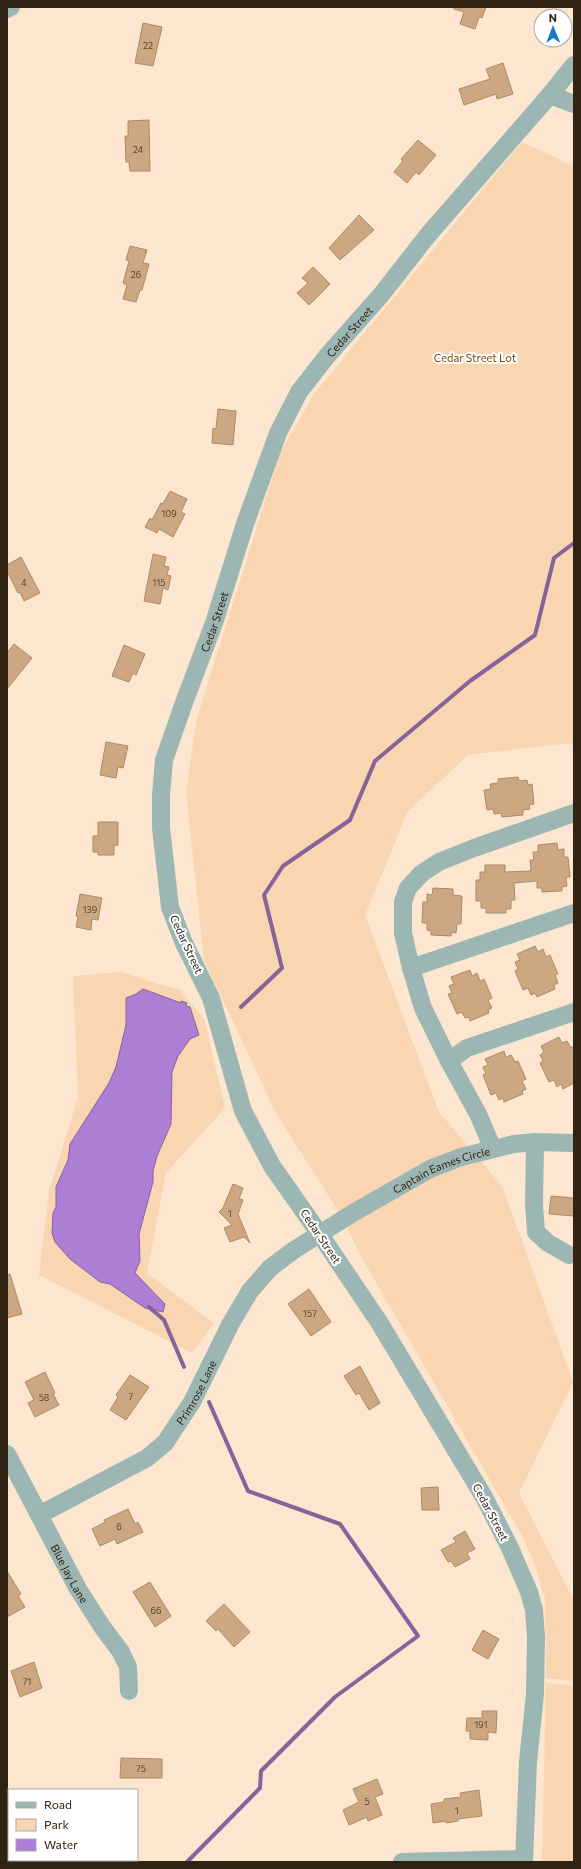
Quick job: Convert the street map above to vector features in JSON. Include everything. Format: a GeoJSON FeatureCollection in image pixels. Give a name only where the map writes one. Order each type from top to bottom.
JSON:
{"type":"FeatureCollection","features":[{"type":"Feature","properties":{"kind":"street"},"geometry":{"type":"LineString","coordinates":[[7,9],[11,7]]}},
{"type":"Feature","properties":{"kind":"street","name":"Cedar Street"},"geometry":{"type":"LineString","coordinates":[[524,1860],[528,1762],[535,1694],[536,1637],[534,1610],[529,1592],[510,1548],[484,1497],[379,1322],[320,1233],[272,1166],[243,1111],[211,998],[183,941],[170,907],[161,828],[161,796],[164,760],[214,623],[246,524],[278,433],[299,392],[327,356],[381,295],[433,230],[550,95],[574,65]]}},
{"type":"Feature","properties":{"kind":"street"},"geometry":{"type":"LineString","coordinates":[[550,95],[574,104]]}},
{"type":"Feature","properties":{"kind":"street"},"geometry":{"type":"LineString","coordinates":[[493,1149],[478,1114],[449,1061],[423,1008],[411,968],[403,933],[403,902],[408,888],[422,872],[440,862],[474,848],[574,813]]}},
{"type":"Feature","properties":{"kind":"street"},"geometry":{"type":"LineString","coordinates":[[411,968],[574,913]]}},
{"type":"Feature","properties":{"kind":"street"},"geometry":{"type":"LineString","coordinates":[[449,1061],[467,1048],[574,1012]]}},
{"type":"Feature","properties":{"kind":"street"},"geometry":{"type":"LineString","coordinates":[[535,1142],[534,1204],[536,1232],[548,1243],[569,1255]]}},
{"type":"Feature","properties":{"kind":"street","name":"Captain Eames Circle"},"geometry":{"type":"LineString","coordinates":[[320,1233],[400,1185],[430,1169],[461,1157],[514,1144],[535,1142],[574,1144]]}},
{"type":"Feature","properties":{"kind":"street","name":"Primrose Lane"},"geometry":{"type":"LineString","coordinates":[[39,1515],[147,1458],[165,1443],[192,1402],[231,1323],[250,1291],[270,1268],[320,1233]]}},
{"type":"Feature","properties":{"kind":"street","name":"Blue Jay Lane"},"geometry":{"type":"LineString","coordinates":[[7,1454],[78,1589],[103,1628],[121,1652],[128,1667],[129,1691]]}},
{"type":"Feature","properties":{"kind":"street"},"geometry":{"type":"LineString","coordinates":[[402,1862],[524,1860]]}},
{"type":"Feature","properties":{"kind":"green space","name":"Cedar Street Lot"},"geometry":{"type":"Polygon","coordinates":[[[522,142],[574,166],[574,746],[570,743],[468,755],[408,811],[365,915],[439,1112],[502,1186],[573,1382],[519,1493],[574,1601],[574,1681],[546,1678],[545,1599],[536,1568],[524,1539],[359,1253],[344,1220],[277,1115],[204,960],[186,792],[197,718],[280,453],[314,394],[522,142]]]}},
{"type":"Feature","properties":{"kind":"green space"},"geometry":{"type":"Polygon","coordinates":[[[121,972],[161,985],[179,989],[204,1019],[225,1108],[166,1173],[147,1273],[214,1323],[192,1353],[39,1275],[49,1191],[78,1097],[73,976],[121,972]],[[143,989],[126,998],[126,1025],[116,1067],[109,1083],[70,1144],[68,1160],[56,1187],[56,1208],[53,1213],[100,1282],[110,1284],[145,1308],[165,1304],[135,1273],[140,1261],[139,1234],[153,1182],[153,1171],[157,1156],[171,1124],[172,1072],[178,1056],[190,1039],[181,1003],[143,989]]]}},
{"type":"Feature","properties":{"kind":"green space"},"geometry":{"type":"Polygon","coordinates":[[[546,1683],[574,1686],[574,1862],[542,1862],[546,1683]]]}},
{"type":"Feature","properties":{"kind":"water"},"geometry":{"type":"Polygon","coordinates":[[[143,989],[181,1003],[181,1001],[187,1003],[186,1006],[190,1007],[199,1035],[190,1039],[178,1056],[172,1072],[171,1124],[157,1156],[153,1171],[153,1182],[139,1234],[140,1261],[135,1273],[165,1304],[163,1312],[145,1308],[110,1284],[100,1282],[70,1259],[55,1242],[52,1233],[53,1213],[56,1207],[56,1187],[68,1160],[70,1144],[109,1083],[116,1067],[126,1025],[126,998],[143,989]]]}},
{"type":"Feature","properties":{"kind":"building"},"geometry":{"type":"Polygon","coordinates":[[[454,7],[486,7],[482,18],[479,17],[475,29],[460,24],[464,12],[454,9],[454,7]]]}},
{"type":"Feature","properties":{"kind":"building"},"geometry":{"type":"Polygon","coordinates":[[[143,23],[162,27],[153,66],[135,63],[143,23]]]}},
{"type":"Feature","properties":{"kind":"building"},"geometry":{"type":"Polygon","coordinates":[[[503,63],[513,94],[497,99],[496,94],[464,105],[459,89],[490,79],[486,69],[503,63]]]}},
{"type":"Feature","properties":{"kind":"building"},"geometry":{"type":"Polygon","coordinates":[[[149,120],[150,171],[130,171],[129,162],[126,162],[125,136],[128,136],[128,121],[149,120]]]}},
{"type":"Feature","properties":{"kind":"building"},"geometry":{"type":"Polygon","coordinates":[[[418,140],[436,155],[419,175],[416,172],[407,183],[394,172],[403,161],[401,159],[418,140]]]}},
{"type":"Feature","properties":{"kind":"building"},"geometry":{"type":"Polygon","coordinates":[[[359,215],[374,230],[340,260],[329,248],[359,215]]]}},
{"type":"Feature","properties":{"kind":"building"},"geometry":{"type":"Polygon","coordinates":[[[130,246],[147,250],[143,263],[149,264],[142,290],[140,290],[136,302],[123,299],[127,285],[123,283],[129,261],[126,260],[130,246]]]}},
{"type":"Feature","properties":{"kind":"building"},"geometry":{"type":"Polygon","coordinates":[[[313,267],[330,284],[309,305],[297,293],[308,283],[302,278],[313,267]]]}},
{"type":"Feature","properties":{"kind":"building"},"geometry":{"type":"Polygon","coordinates":[[[218,409],[236,411],[233,445],[212,443],[213,428],[216,429],[218,409]]]}},
{"type":"Feature","properties":{"kind":"building"},"geometry":{"type":"Polygon","coordinates":[[[170,491],[187,499],[181,512],[185,514],[173,537],[159,529],[157,533],[145,527],[150,518],[152,520],[161,503],[163,504],[170,491]]]}},
{"type":"Feature","properties":{"kind":"building"},"geometry":{"type":"Polygon","coordinates":[[[153,554],[166,557],[164,566],[169,567],[167,575],[171,576],[168,590],[163,588],[160,604],[144,601],[153,554]]]}},
{"type":"Feature","properties":{"kind":"building"},"geometry":{"type":"Polygon","coordinates":[[[21,557],[40,593],[24,601],[20,592],[18,593],[7,571],[7,565],[21,557]]]}},
{"type":"Feature","properties":{"kind":"building"},"geometry":{"type":"Polygon","coordinates":[[[14,644],[32,658],[7,689],[7,653],[14,644]]]}},
{"type":"Feature","properties":{"kind":"building"},"geometry":{"type":"Polygon","coordinates":[[[124,645],[145,654],[136,675],[133,673],[129,682],[112,676],[124,645]]]}},
{"type":"Feature","properties":{"kind":"building"},"geometry":{"type":"Polygon","coordinates":[[[106,742],[128,746],[123,768],[118,767],[116,778],[100,775],[106,742]]]}},
{"type":"Feature","properties":{"kind":"building"},"geometry":{"type":"Polygon","coordinates":[[[518,777],[519,781],[527,780],[528,785],[532,784],[534,804],[529,805],[530,809],[523,810],[523,815],[502,817],[501,813],[494,814],[493,809],[487,810],[484,790],[491,789],[490,784],[498,783],[498,779],[518,777]]]}},
{"type":"Feature","properties":{"kind":"building"},"geometry":{"type":"Polygon","coordinates":[[[98,822],[118,822],[118,845],[114,846],[114,855],[98,855],[98,852],[93,852],[93,836],[98,836],[98,822]]]}},
{"type":"Feature","properties":{"kind":"building"},"geometry":{"type":"Polygon","coordinates":[[[557,843],[558,850],[564,849],[564,857],[568,857],[570,877],[566,877],[567,886],[562,887],[562,891],[542,892],[542,888],[537,888],[537,881],[514,883],[515,900],[511,900],[511,909],[506,909],[506,913],[486,913],[486,908],[481,908],[481,901],[476,901],[476,880],[480,880],[480,872],[485,872],[485,865],[505,865],[505,872],[531,871],[530,860],[534,860],[533,852],[538,852],[538,845],[557,843]]]}},
{"type":"Feature","properties":{"kind":"building"},"geometry":{"type":"Polygon","coordinates":[[[433,888],[453,889],[453,895],[462,896],[461,924],[457,924],[456,933],[452,932],[451,936],[431,935],[431,931],[427,930],[427,923],[422,923],[423,902],[427,902],[427,894],[432,895],[433,888]]]}},
{"type":"Feature","properties":{"kind":"building"},"geometry":{"type":"Polygon","coordinates":[[[80,894],[102,898],[98,920],[92,919],[91,930],[76,927],[78,917],[76,916],[80,894]]]}},
{"type":"Feature","properties":{"kind":"building"},"geometry":{"type":"Polygon","coordinates":[[[535,946],[538,952],[543,949],[546,957],[550,955],[558,974],[555,975],[558,983],[554,985],[555,989],[537,997],[535,993],[531,995],[528,988],[523,990],[515,971],[518,969],[515,962],[520,960],[517,954],[535,946]]]}},
{"type":"Feature","properties":{"kind":"building"},"geometry":{"type":"Polygon","coordinates":[[[470,970],[472,976],[477,973],[480,981],[484,979],[492,998],[488,1000],[492,1008],[488,1010],[489,1013],[470,1021],[469,1017],[465,1018],[462,1012],[457,1014],[448,994],[452,993],[449,986],[454,984],[451,977],[470,970]]]}},
{"type":"Feature","properties":{"kind":"building"},"geometry":{"type":"Polygon","coordinates":[[[559,1037],[562,1043],[567,1041],[571,1048],[574,1046],[574,1083],[563,1089],[561,1084],[557,1087],[554,1080],[549,1082],[540,1063],[543,1061],[540,1055],[544,1052],[541,1046],[559,1037]]]}},
{"type":"Feature","properties":{"kind":"building"},"geometry":{"type":"Polygon","coordinates":[[[504,1051],[506,1057],[511,1055],[515,1062],[518,1061],[526,1079],[522,1081],[526,1089],[522,1091],[523,1094],[504,1102],[503,1098],[499,1100],[496,1093],[491,1095],[483,1075],[486,1074],[483,1067],[488,1065],[485,1059],[504,1051]]]}},
{"type":"Feature","properties":{"kind":"building"},"geometry":{"type":"Polygon","coordinates":[[[233,1184],[243,1188],[239,1199],[243,1200],[238,1214],[250,1243],[244,1237],[230,1242],[224,1228],[232,1225],[219,1212],[223,1208],[233,1184]]]}},
{"type":"Feature","properties":{"kind":"building"},"geometry":{"type":"Polygon","coordinates":[[[551,1196],[574,1198],[574,1216],[549,1214],[551,1196]]]}},
{"type":"Feature","properties":{"kind":"building"},"geometry":{"type":"Polygon","coordinates":[[[10,1274],[22,1314],[7,1318],[7,1275],[10,1274]]]}},
{"type":"Feature","properties":{"kind":"building"},"geometry":{"type":"Polygon","coordinates":[[[309,1289],[331,1322],[311,1336],[288,1304],[309,1289]]]}},
{"type":"Feature","properties":{"kind":"building"},"geometry":{"type":"Polygon","coordinates":[[[360,1366],[380,1403],[369,1410],[359,1393],[356,1395],[344,1376],[360,1366]]]}},
{"type":"Feature","properties":{"kind":"building"},"geometry":{"type":"Polygon","coordinates":[[[45,1372],[55,1393],[53,1394],[59,1405],[35,1417],[28,1403],[34,1400],[25,1382],[45,1372]]]}},
{"type":"Feature","properties":{"kind":"building"},"geometry":{"type":"Polygon","coordinates":[[[130,1375],[149,1387],[126,1420],[110,1410],[118,1397],[116,1395],[130,1375]]]}},
{"type":"Feature","properties":{"kind":"building"},"geometry":{"type":"Polygon","coordinates":[[[438,1487],[439,1510],[422,1510],[421,1488],[438,1487]]]}},
{"type":"Feature","properties":{"kind":"building"},"geometry":{"type":"Polygon","coordinates":[[[128,1509],[135,1524],[138,1522],[143,1532],[117,1544],[115,1539],[100,1546],[92,1529],[105,1522],[104,1520],[128,1509]]]}},
{"type":"Feature","properties":{"kind":"building"},"geometry":{"type":"Polygon","coordinates":[[[465,1531],[475,1549],[467,1553],[470,1559],[455,1567],[451,1561],[448,1562],[441,1550],[456,1542],[453,1538],[465,1531]]]}},
{"type":"Feature","properties":{"kind":"building"},"geometry":{"type":"Polygon","coordinates":[[[7,1571],[21,1594],[18,1596],[25,1607],[7,1617],[7,1571]]]}},
{"type":"Feature","properties":{"kind":"building"},"geometry":{"type":"Polygon","coordinates":[[[150,1582],[171,1616],[155,1627],[133,1592],[150,1582]]]}},
{"type":"Feature","properties":{"kind":"building"},"geometry":{"type":"Polygon","coordinates":[[[224,1604],[250,1632],[234,1647],[218,1629],[216,1631],[206,1621],[224,1604]]]}},
{"type":"Feature","properties":{"kind":"building"},"geometry":{"type":"Polygon","coordinates":[[[483,1630],[499,1639],[488,1659],[472,1650],[483,1630]]]}},
{"type":"Feature","properties":{"kind":"building"},"geometry":{"type":"Polygon","coordinates":[[[34,1662],[42,1688],[20,1697],[11,1671],[34,1662]]]}},
{"type":"Feature","properties":{"kind":"building"},"geometry":{"type":"Polygon","coordinates":[[[482,1711],[497,1711],[496,1733],[488,1732],[488,1740],[470,1739],[470,1731],[466,1731],[467,1718],[482,1718],[482,1711]]]}},
{"type":"Feature","properties":{"kind":"building"},"geometry":{"type":"Polygon","coordinates":[[[121,1758],[162,1759],[162,1778],[120,1778],[121,1758]]]}},
{"type":"Feature","properties":{"kind":"building"},"geometry":{"type":"Polygon","coordinates":[[[377,1779],[383,1794],[375,1797],[382,1815],[368,1821],[367,1817],[349,1825],[343,1810],[359,1802],[353,1789],[377,1779]]]}},
{"type":"Feature","properties":{"kind":"building"},"geometry":{"type":"Polygon","coordinates":[[[479,1790],[482,1816],[458,1819],[458,1821],[446,1823],[446,1821],[433,1823],[431,1804],[444,1802],[444,1799],[461,1797],[460,1793],[479,1790]]]}},
{"type":"Feature","properties":{"kind":"waterway"},"geometry":{"type":"LineString","coordinates":[[241,1007],[282,968],[264,895],[283,866],[350,820],[375,761],[470,681],[535,635],[554,558],[574,543]]}},
{"type":"Feature","properties":{"kind":"waterway"},"geometry":{"type":"LineString","coordinates":[[149,1307],[164,1320],[184,1367]]}},
{"type":"Feature","properties":{"kind":"waterway"},"geometry":{"type":"LineString","coordinates":[[187,1862],[260,1788],[261,1771],[335,1697],[418,1636],[340,1524],[248,1491],[209,1402]]}}]}
